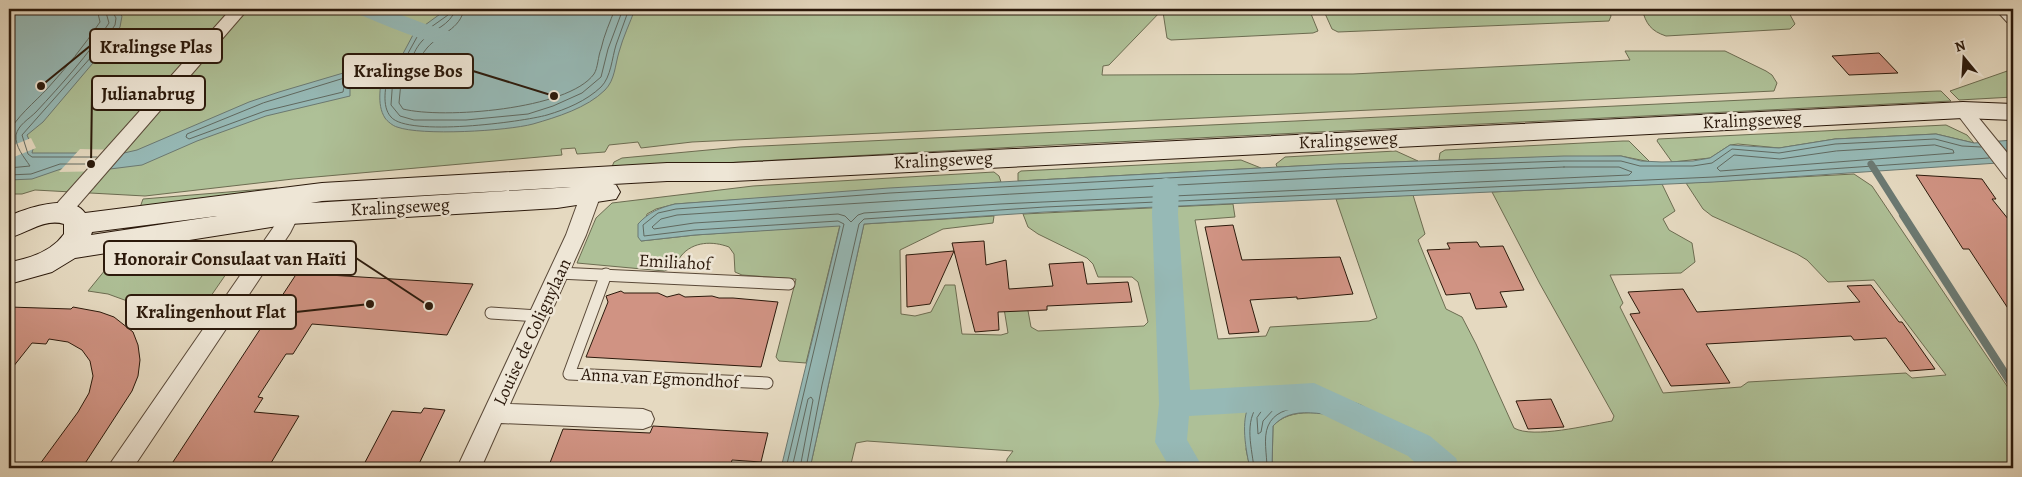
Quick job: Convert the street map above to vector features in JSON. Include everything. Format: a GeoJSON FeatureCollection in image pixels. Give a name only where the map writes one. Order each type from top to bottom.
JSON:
{"type":"FeatureCollection","features":[{"type":"Feature","properties":{"kind":"main road","name":"Kralingseweg"},"geometry":{"type":"LineString","coordinates":[[1963,110],[2013,102]]}},
{"type":"Feature","properties":{"kind":"main road","name":"Kralingseweg"},"geometry":{"type":"LineString","coordinates":[[11,226],[38,215],[103,222],[294,204],[593,185],[658,186],[733,172],[1963,110],[2013,112]]}},
{"type":"Feature","properties":{"kind":"main road","name":"Kralingseweg"},"geometry":{"type":"LineString","coordinates":[[67,249],[294,204]]}},
{"type":"Feature","properties":{"kind":"main road"},"geometry":{"type":"LineString","coordinates":[[11,274],[43,265],[67,249],[79,232],[69,218]]}},
{"type":"Feature","properties":{"kind":"street"},"geometry":{"type":"LineString","coordinates":[[69,218],[81,187],[240,9]]}},
{"type":"Feature","properties":{"kind":"street"},"geometry":{"type":"LineString","coordinates":[[2003,9],[2013,18]]}},
{"type":"Feature","properties":{"kind":"street"},"geometry":{"type":"LineString","coordinates":[[1963,110],[2010,168]]}},
{"type":"Feature","properties":{"kind":"street","name":"Louise de Colignylaan"},"geometry":{"type":"LineString","coordinates":[[469,468],[576,235],[593,185]]}},
{"type":"Feature","properties":{"kind":"street"},"geometry":{"type":"LineString","coordinates":[[120,468],[283,228],[294,204]]}},
{"type":"Feature","properties":{"kind":"street"},"geometry":{"type":"LineString","coordinates":[[494,412],[643,419]]}},
{"type":"Feature","properties":{"kind":"lane","name":"Emiliahof"},"geometry":{"type":"LineString","coordinates":[[558,273],[789,284]]}},
{"type":"Feature","properties":{"kind":"lane","name":"Anna van Egmondhof"},"geometry":{"type":"LineString","coordinates":[[606,274],[569,374],[767,383]]}},
{"type":"Feature","properties":{"kind":"lane"},"geometry":{"type":"LineString","coordinates":[[491,313],[538,316]]}},
{"type":"Feature","properties":{"kind":"green space"},"geometry":{"type":"Polygon","coordinates":[[[9,9],[1163,9],[1109,65],[1103,66],[1102,75],[1353,74],[1630,60],[1625,51],[1725,51],[1766,71],[1772,75],[1777,83],[1774,91],[692,142],[641,148],[638,142],[609,145],[605,152],[577,154],[575,148],[561,149],[562,155],[293,179],[145,196],[35,190],[22,194],[9,194],[9,9]]]}},
{"type":"Feature","properties":{"kind":"green space"},"geometry":{"type":"Polygon","coordinates":[[[1204,9],[1309,9],[1318,31],[1313,33],[1171,40],[1167,38],[1163,12],[1204,9]]]}},
{"type":"Feature","properties":{"kind":"green space"},"geometry":{"type":"Polygon","coordinates":[[[1323,9],[1609,9],[1611,16],[1609,21],[1338,32],[1332,29],[1323,9]]]}},
{"type":"Feature","properties":{"kind":"green space"},"geometry":{"type":"Polygon","coordinates":[[[1642,9],[1787,9],[1795,24],[1790,29],[1666,36],[1656,32],[1650,26],[1645,19],[1642,9]]]}},
{"type":"Feature","properties":{"kind":"green space"},"geometry":{"type":"Polygon","coordinates":[[[2013,69],[2013,97],[1959,100],[1950,91],[2013,69]]]}},
{"type":"Feature","properties":{"kind":"green space"},"geometry":{"type":"Polygon","coordinates":[[[1941,91],[1951,101],[1054,145],[611,169],[614,162],[622,158],[740,147],[1941,91]]]}},
{"type":"Feature","properties":{"kind":"green space"},"geometry":{"type":"Polygon","coordinates":[[[1946,125],[1967,135],[1974,143],[1936,134],[1835,139],[1779,148],[1738,144],[1730,145],[1710,158],[1672,162],[1657,141],[1658,139],[1946,125]]]}},
{"type":"Feature","properties":{"kind":"green space"},"geometry":{"type":"Polygon","coordinates":[[[1629,141],[1650,162],[1621,156],[1439,160],[1440,153],[1445,150],[1629,141]]]}},
{"type":"Feature","properties":{"kind":"green space"},"geometry":{"type":"Polygon","coordinates":[[[1396,151],[1418,161],[1277,167],[1276,164],[1285,157],[1396,151]]]}},
{"type":"Feature","properties":{"kind":"green space"},"geometry":{"type":"Polygon","coordinates":[[[1241,160],[1261,168],[1018,181],[1018,173],[1021,171],[1241,160]]]}},
{"type":"Feature","properties":{"kind":"green space"},"geometry":{"type":"Polygon","coordinates":[[[994,172],[999,176],[1001,182],[675,204],[656,209],[647,214],[641,241],[695,235],[840,225],[806,363],[779,361],[776,357],[796,279],[742,275],[735,272],[734,254],[729,247],[710,243],[691,247],[672,267],[664,271],[577,263],[596,218],[612,203],[753,186],[994,172]]]}},
{"type":"Feature","properties":{"kind":"green space"},"geometry":{"type":"Polygon","coordinates":[[[1854,174],[1872,186],[2013,395],[2013,468],[1272,468],[1273,426],[1280,420],[1289,416],[1308,413],[1348,416],[1361,405],[1344,400],[1263,394],[1246,449],[1250,468],[1006,468],[1007,459],[1013,451],[867,441],[856,443],[850,468],[810,468],[864,224],[994,216],[993,223],[943,229],[900,250],[901,314],[915,316],[931,312],[945,285],[955,285],[962,334],[1001,335],[1008,333],[1001,290],[1024,289],[1031,327],[1038,331],[1144,326],[1148,322],[1138,282],[1132,277],[1098,277],[1093,264],[1087,258],[1038,234],[1028,227],[1023,214],[1233,204],[1235,217],[1195,220],[1218,339],[1266,336],[1270,327],[1369,321],[1377,318],[1336,199],[1413,195],[1425,234],[1418,240],[1446,309],[1462,317],[1514,428],[1523,431],[1547,432],[1612,421],[1614,416],[1540,284],[1492,192],[1662,184],[1675,211],[1663,219],[1669,230],[1692,243],[1695,262],[1681,273],[1610,275],[1623,303],[1620,307],[1663,393],[1741,387],[1748,382],[1906,373],[1912,378],[1946,375],[1874,280],[1828,282],[1807,260],[1797,254],[1712,216],[1703,209],[1686,183],[1854,174]]]}},
{"type":"Feature","properties":{"kind":"green space"},"geometry":{"type":"Polygon","coordinates":[[[277,188],[280,190],[138,213],[143,199],[277,188]]]}},
{"type":"Feature","properties":{"kind":"green space"},"geometry":{"type":"Polygon","coordinates":[[[238,245],[244,248],[204,306],[130,302],[108,294],[88,291],[110,264],[238,245]]]}},
{"type":"Feature","properties":{"kind":"water"},"geometry":{"type":"Polygon","coordinates":[[[9,9],[62,9],[77,11],[115,9],[122,16],[120,27],[104,50],[43,122],[27,135],[33,149],[32,153],[124,153],[137,150],[249,102],[350,71],[350,96],[266,116],[197,141],[142,165],[110,169],[61,169],[32,179],[9,180],[9,9]]]}},
{"type":"Feature","properties":{"kind":"water"},"geometry":{"type":"Polygon","coordinates":[[[447,9],[635,9],[621,46],[611,82],[598,96],[581,107],[533,124],[504,129],[444,132],[409,130],[395,126],[385,118],[382,112],[380,94],[383,69],[398,63],[414,33],[447,9]]]}},
{"type":"Feature","properties":{"kind":"water"},"geometry":{"type":"Polygon","coordinates":[[[1936,134],[1974,143],[2013,140],[2013,162],[1714,182],[1045,212],[864,224],[810,468],[781,468],[840,226],[695,235],[641,241],[638,237],[638,224],[646,216],[675,204],[889,188],[1334,164],[1564,156],[1621,156],[1641,161],[1693,161],[1710,158],[1730,145],[1779,148],[1835,139],[1936,134]]]}},
{"type":"Feature","properties":{"kind":"water"},"geometry":{"type":"Polygon","coordinates":[[[1262,394],[1332,398],[1346,400],[1366,408],[1365,414],[1353,416],[1305,413],[1293,414],[1283,418],[1273,426],[1272,468],[1250,468],[1246,445],[1245,418],[1250,404],[1262,394]]]}},
{"type":"Feature","properties":{"kind":"pier"},"geometry":{"type":"Polygon","coordinates":[[[31,138],[36,148],[9,159],[9,147],[31,138]]]}},
{"type":"Feature","properties":{"kind":"pier"},"geometry":{"type":"Polygon","coordinates":[[[80,149],[127,150],[108,171],[59,172],[80,149]]]}},
{"type":"Feature","properties":{"kind":"building"},"geometry":{"type":"Polygon","coordinates":[[[1879,53],[1898,73],[1849,75],[1832,56],[1879,53]]]}},
{"type":"Feature","properties":{"kind":"building"},"geometry":{"type":"Polygon","coordinates":[[[1916,175],[1982,179],[1996,199],[1992,199],[2013,225],[2013,316],[1969,249],[1963,249],[1916,175]]]}},
{"type":"Feature","properties":{"kind":"building"},"geometry":{"type":"Polygon","coordinates":[[[1233,225],[1242,260],[1340,257],[1353,294],[1297,299],[1297,297],[1250,300],[1259,332],[1229,334],[1205,227],[1233,225]]]}},
{"type":"Feature","properties":{"kind":"building"},"geometry":{"type":"Polygon","coordinates":[[[984,241],[986,265],[1006,260],[1009,289],[1053,286],[1049,264],[1083,262],[1087,284],[1128,282],[1132,302],[1047,306],[1047,310],[998,312],[999,330],[975,332],[952,243],[984,241]]]}},
{"type":"Feature","properties":{"kind":"building"},"geometry":{"type":"Polygon","coordinates":[[[1477,242],[1480,247],[1503,246],[1524,290],[1500,292],[1507,307],[1476,309],[1470,293],[1446,295],[1427,250],[1450,249],[1447,243],[1477,242]]]}},
{"type":"Feature","properties":{"kind":"building"},"geometry":{"type":"Polygon","coordinates":[[[954,251],[930,304],[907,307],[906,255],[954,251]]]}},
{"type":"Feature","properties":{"kind":"building"},"geometry":{"type":"Polygon","coordinates":[[[297,273],[473,284],[447,335],[312,324],[293,354],[286,354],[258,397],[263,398],[254,412],[299,416],[268,468],[221,466],[219,468],[169,468],[297,273]]]}},
{"type":"Feature","properties":{"kind":"building"},"geometry":{"type":"Polygon","coordinates":[[[1871,285],[1899,322],[1902,322],[1935,369],[1910,371],[1886,338],[1854,340],[1851,336],[1706,344],[1730,383],[1671,386],[1630,314],[1640,313],[1628,292],[1683,289],[1697,312],[1860,302],[1847,286],[1871,285]]]}},
{"type":"Feature","properties":{"kind":"building"},"geometry":{"type":"Polygon","coordinates":[[[621,291],[624,293],[658,293],[667,297],[679,294],[685,297],[712,296],[778,302],[761,367],[586,357],[608,302],[606,296],[621,291]]]}},
{"type":"Feature","properties":{"kind":"building"},"geometry":{"type":"Polygon","coordinates":[[[9,307],[71,309],[73,307],[100,312],[114,317],[133,332],[138,345],[140,360],[138,376],[132,391],[82,468],[37,468],[78,412],[89,393],[93,376],[90,361],[82,350],[68,342],[49,339],[46,344],[32,343],[9,372],[9,307]]]}},
{"type":"Feature","properties":{"kind":"building"},"geometry":{"type":"Polygon","coordinates":[[[1551,399],[1564,427],[1528,429],[1516,401],[1551,399]]]}},
{"type":"Feature","properties":{"kind":"building"},"geometry":{"type":"Polygon","coordinates":[[[424,408],[445,410],[417,468],[362,468],[392,411],[421,413],[424,408]]]}},
{"type":"Feature","properties":{"kind":"building"},"geometry":{"type":"Polygon","coordinates":[[[653,426],[768,433],[761,462],[732,460],[730,468],[548,468],[563,429],[650,433],[653,426]]]}},
{"type":"Feature","properties":{"kind":"waterway"},"geometry":{"type":"LineString","coordinates":[[366,9],[420,30],[455,40]]}},
{"type":"Feature","properties":{"kind":"waterway"},"geometry":{"type":"LineString","coordinates":[[1871,164],[1904,216]]}},
{"type":"Feature","properties":{"kind":"waterway"},"geometry":{"type":"LineString","coordinates":[[1166,187],[1165,214],[1175,404]]}},
{"type":"Feature","properties":{"kind":"waterway"},"geometry":{"type":"LineString","coordinates":[[1903,215],[2013,386]]}},
{"type":"Feature","properties":{"kind":"waterway"},"geometry":{"type":"LineString","coordinates":[[1175,404],[1314,396],[1419,446],[1444,468]]}},
{"type":"Feature","properties":{"kind":"waterway"},"geometry":{"type":"LineString","coordinates":[[1175,404],[1171,442],[1187,468]]}},
{"type":"Feature","properties":{"kind":"place","name":"Kralingse Plas"},"geometry":{"type":"Point","coordinates":[41,86]}},
{"type":"Feature","properties":{"kind":"place","name":"Kralingse Bos"},"geometry":{"type":"Point","coordinates":[554,96]}},
{"type":"Feature","properties":{"kind":"place","name":"Julianabrug"},"geometry":{"type":"Point","coordinates":[91,164]}},
{"type":"Feature","properties":{"kind":"place","name":"Kralingenhout Flat"},"geometry":{"type":"Point","coordinates":[370,304]}},
{"type":"Feature","properties":{"kind":"place","name":"Honorair Consulaat van Haïti"},"geometry":{"type":"Point","coordinates":[429,306]}}]}
